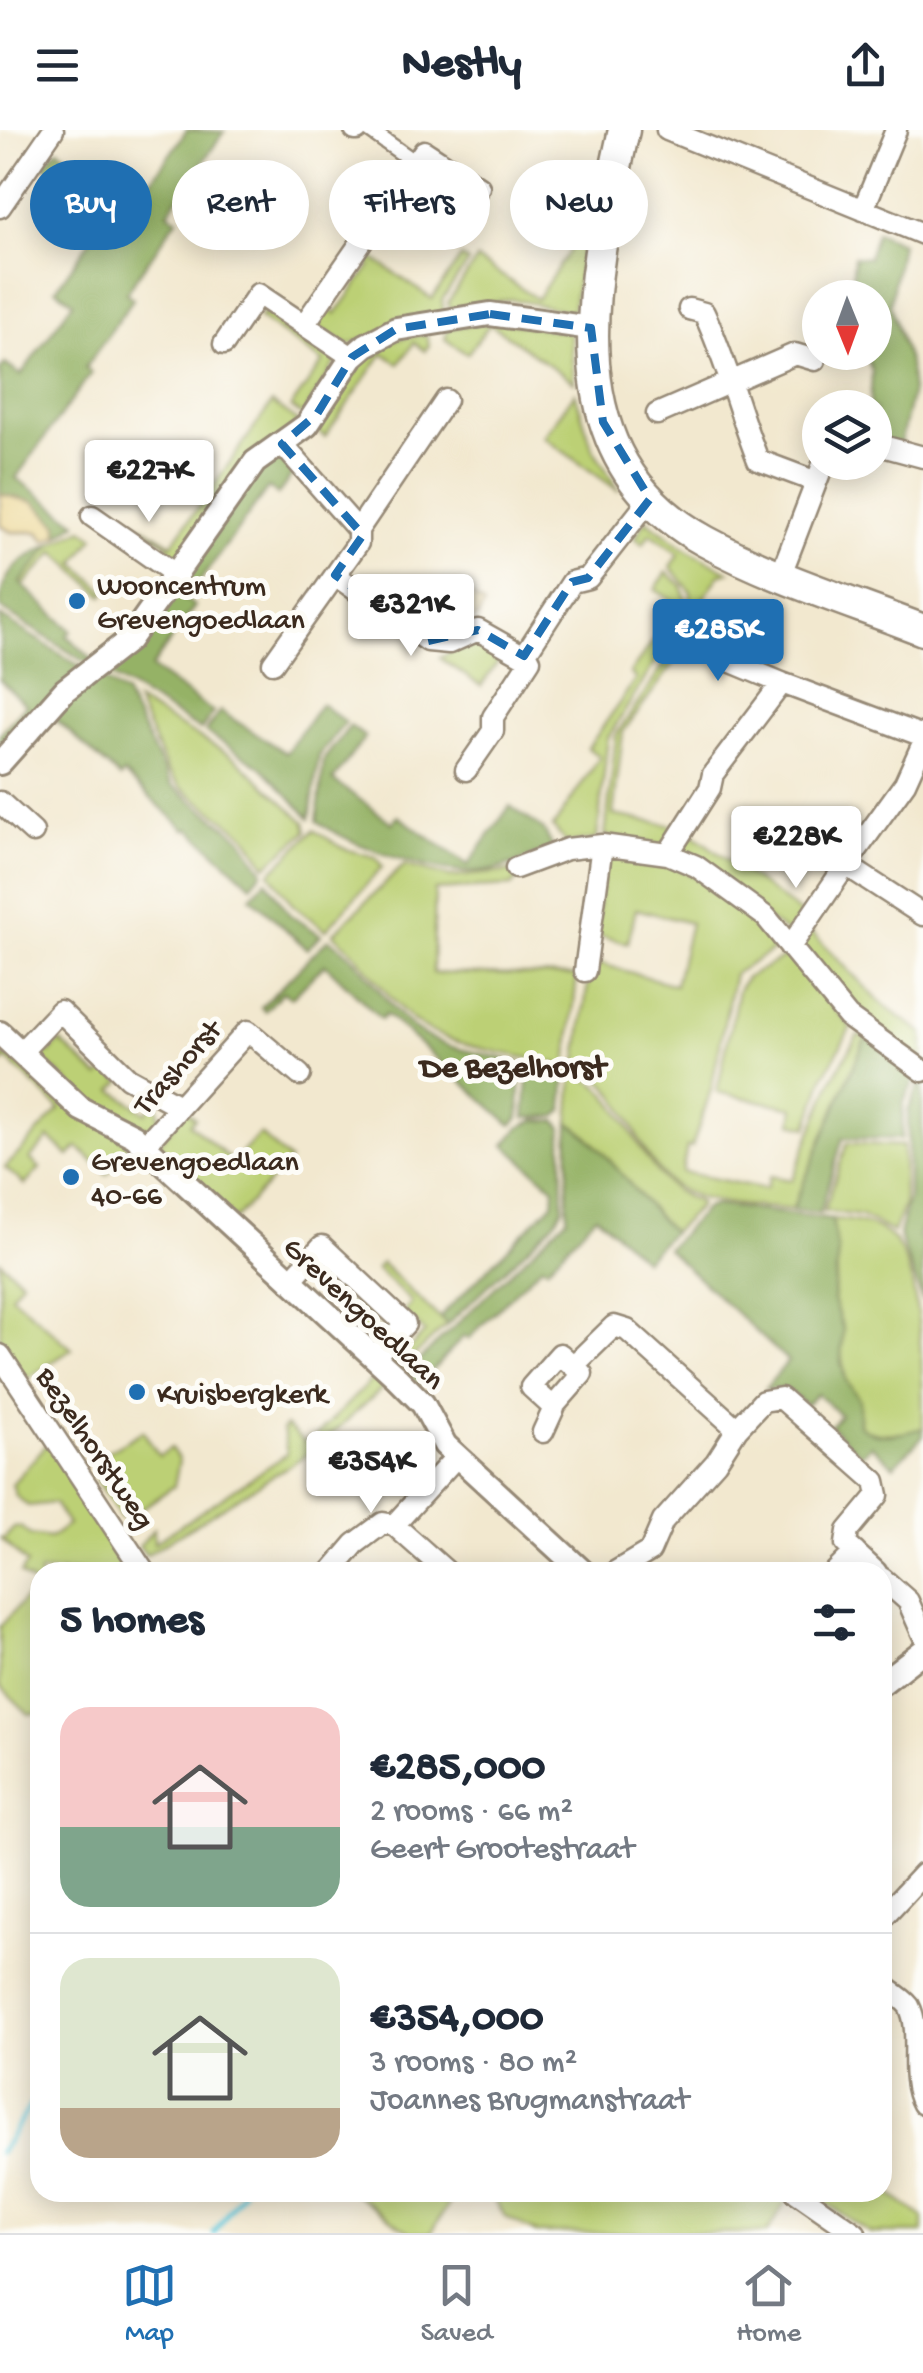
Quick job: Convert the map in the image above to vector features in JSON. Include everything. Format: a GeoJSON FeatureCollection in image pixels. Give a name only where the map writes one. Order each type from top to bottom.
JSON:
{"type":"FeatureCollection","features":[{"type":"Feature","properties":{"kind":"main road"},"geometry":{"type":"LineString","coordinates":[[624,130],[591,328],[603,422],[629,474],[650,499],[702,540],[923,630]]}},
{"type":"Feature","properties":{"kind":"street"},"geometry":{"type":"LineString","coordinates":[[0,207],[52,130]]}},
{"type":"Feature","properties":{"kind":"street"},"geometry":{"type":"LineString","coordinates":[[369,130],[412,160]]}},
{"type":"Feature","properties":{"kind":"street"},"geometry":{"type":"LineString","coordinates":[[667,130],[923,234]]}},
{"type":"Feature","properties":{"kind":"street"},"geometry":{"type":"LineString","coordinates":[[863,210],[896,130]]}},
{"type":"Feature","properties":{"kind":"street"},"geometry":{"type":"LineString","coordinates":[[418,160],[424,151],[438,160]]}},
{"type":"Feature","properties":{"kind":"street"},"geometry":{"type":"LineString","coordinates":[[304,325],[356,250]]}},
{"type":"Feature","properties":{"kind":"street"},"geometry":{"type":"LineString","coordinates":[[224,344],[258,294],[352,358]]}},
{"type":"Feature","properties":{"kind":"street"},"geometry":{"type":"LineString","coordinates":[[689,309],[704,313],[758,460],[802,469]]}},
{"type":"Feature","properties":{"kind":"street"},"geometry":{"type":"LineString","coordinates":[[0,764],[65,690],[130,640],[246,473],[317,414],[352,358],[396,330],[490,314],[591,328]]}},
{"type":"Feature","properties":{"kind":"street"},"geometry":{"type":"LineString","coordinates":[[657,414],[795,354],[802,356]]}},
{"type":"Feature","properties":{"kind":"street"},"geometry":{"type":"LineString","coordinates":[[273,663],[358,543],[358,530],[446,400]]}},
{"type":"Feature","properties":{"kind":"street"},"geometry":{"type":"LineString","coordinates":[[282,444],[358,530]]}},
{"type":"Feature","properties":{"kind":"street"},"geometry":{"type":"LineString","coordinates":[[892,449],[923,457]]}},
{"type":"Feature","properties":{"kind":"street"},"geometry":{"type":"LineString","coordinates":[[781,574],[816,480]]}},
{"type":"Feature","properties":{"kind":"street"},"geometry":{"type":"LineString","coordinates":[[524,656],[572,582],[588,578],[650,499]]}},
{"type":"Feature","properties":{"kind":"street"},"geometry":{"type":"LineString","coordinates":[[92,516],[178,576]]}},
{"type":"Feature","properties":{"kind":"street"},"geometry":{"type":"LineString","coordinates":[[335,575],[428,640],[449,643],[478,630],[530,660],[492,718],[493,731],[466,770]]}},
{"type":"Feature","properties":{"kind":"street"},"geometry":{"type":"LineString","coordinates":[[681,631],[722,658],[923,740],[905,783],[790,947]]}},
{"type":"Feature","properties":{"kind":"street"},"geometry":{"type":"LineString","coordinates":[[668,854],[710,788],[713,774],[782,683]]}},
{"type":"Feature","properties":{"kind":"street"},"geometry":{"type":"LineString","coordinates":[[0,802],[33,832]]}},
{"type":"Feature","properties":{"kind":"street"},"geometry":{"type":"LineString","coordinates":[[584,971],[602,845]]}},
{"type":"Feature","properties":{"kind":"street"},"geometry":{"type":"LineString","coordinates":[[516,868],[567,849],[602,845],[668,854],[708,873],[746,899],[848,1016],[923,1071]]}},
{"type":"Feature","properties":{"kind":"street"},"geometry":{"type":"LineString","coordinates":[[846,865],[923,915]]}},
{"type":"Feature","properties":{"kind":"street"},"geometry":{"type":"LineString","coordinates":[[21,1052],[60,1011],[128,1078],[179,1106]]}},
{"type":"Feature","properties":{"kind":"street","name":"Trashorst"},"geometry":{"type":"LineString","coordinates":[[144,1146],[248,1032],[300,1075]]}},
{"type":"Feature","properties":{"kind":"street","name":"Grevengoedlaan"},"geometry":{"type":"LineString","coordinates":[[0,1033],[81,1109],[124,1130],[144,1146],[374,1357],[423,1404],[438,1435],[457,1456],[572,1562]]}},
{"type":"Feature","properties":{"kind":"street"},"geometry":{"type":"LineString","coordinates":[[290,1281],[322,1246],[405,1324],[374,1357]]}},
{"type":"Feature","properties":{"kind":"street"},"geometry":{"type":"LineString","coordinates":[[573,1366],[603,1332],[614,1326],[627,1330],[737,1429]]}},
{"type":"Feature","properties":{"kind":"street"},"geometry":{"type":"LineString","coordinates":[[543,1432],[553,1407],[582,1374],[560,1354],[531,1387],[553,1407]]}},
{"type":"Feature","properties":{"kind":"street","name":"Bezelhorstweg"},"geometry":{"type":"LineString","coordinates":[[0,1355],[137,1562]]}},
{"type":"Feature","properties":{"kind":"street"},"geometry":{"type":"LineString","coordinates":[[632,1562],[650,1552],[662,1521],[716,1462],[737,1429],[763,1401],[782,1398],[871,1475],[878,1495],[848,1532],[846,1544],[866,1562]]}},
{"type":"Feature","properties":{"kind":"street"},"geometry":{"type":"LineString","coordinates":[[394,1526],[457,1456]]}},
{"type":"Feature","properties":{"kind":"street"},"geometry":{"type":"LineString","coordinates":[[340,1562],[355,1544],[383,1523],[394,1526],[435,1562]]}},
{"type":"Feature","properties":{"kind":"street"},"geometry":{"type":"LineString","coordinates":[[845,1562],[855,1552]]}},
{"type":"Feature","properties":{"kind":"street"},"geometry":{"type":"LineString","coordinates":[[892,1587],[908,1601],[923,1635]]}},
{"type":"Feature","properties":{"kind":"street"},"geometry":{"type":"LineString","coordinates":[[892,1675],[923,1651]]}},
{"type":"Feature","properties":{"kind":"street"},"geometry":{"type":"LineString","coordinates":[[892,1907],[923,1874]]}},
{"type":"Feature","properties":{"kind":"street"},"geometry":{"type":"LineString","coordinates":[[892,1993],[908,2006],[914,2024],[914,2085],[923,2104]]}},
{"type":"Feature","properties":{"kind":"street"},"geometry":{"type":"LineString","coordinates":[[810,2202],[855,2233]]}},
{"type":"Feature","properties":{"kind":"highlighted area"},"geometry":{"type":"Polygon","coordinates":[[[490,314],[591,328],[603,422],[650,499],[588,578],[572,582],[524,656],[478,630],[428,641],[335,575],[363,535],[282,444],[317,414],[352,357],[396,329],[490,314]]]}},
{"type":"Feature","properties":{"kind":"green space"},"geometry":{"type":"Polygon","coordinates":[[[187,130],[224,132],[204,160],[172,160],[172,206],[168,212],[172,215],[172,226],[126,293],[133,299],[85,368],[91,373],[16,478],[77,523],[58,536],[57,525],[34,503],[0,494],[0,370],[5,364],[21,375],[73,302],[56,289],[83,250],[152,250],[152,180],[187,130]]]}},
{"type":"Feature","properties":{"kind":"green space"},"geometry":{"type":"Polygon","coordinates":[[[58,149],[75,160],[48,160],[58,149]]]}},
{"type":"Feature","properties":{"kind":"green space"},"geometry":{"type":"Polygon","coordinates":[[[876,232],[901,243],[892,294],[892,280],[852,280],[854,257],[868,258],[876,232]]]}},
{"type":"Feature","properties":{"kind":"green space"},"geometry":{"type":"Polygon","coordinates":[[[570,250],[582,250],[573,308],[568,311],[512,299],[450,309],[448,302],[477,259],[537,299],[570,250]]]}},
{"type":"Feature","properties":{"kind":"green space"},"geometry":{"type":"Polygon","coordinates":[[[367,254],[432,299],[461,257],[468,262],[442,300],[444,314],[348,345],[318,327],[317,318],[325,307],[336,314],[371,265],[364,259],[367,254]]]}},
{"type":"Feature","properties":{"kind":"green space"},"geometry":{"type":"Polygon","coordinates":[[[892,311],[909,364],[912,391],[900,444],[892,443],[892,390],[871,390],[872,371],[892,370],[892,311]]]}},
{"type":"Feature","properties":{"kind":"green space"},"geometry":{"type":"Polygon","coordinates":[[[267,312],[338,359],[303,416],[291,407],[323,362],[259,317],[267,312]]]}},
{"type":"Feature","properties":{"kind":"green space"},"geometry":{"type":"Polygon","coordinates":[[[497,321],[570,332],[574,382],[490,324],[467,354],[445,339],[448,328],[497,321]]]}},
{"type":"Feature","properties":{"kind":"green space"},"geometry":{"type":"Polygon","coordinates":[[[426,334],[429,345],[425,351],[414,343],[399,364],[383,353],[325,437],[316,430],[363,358],[386,341],[426,334]]]}},
{"type":"Feature","properties":{"kind":"green space"},"geometry":{"type":"Polygon","coordinates":[[[575,393],[592,447],[619,491],[543,437],[575,393]]]}},
{"type":"Feature","properties":{"kind":"green space"},"geometry":{"type":"Polygon","coordinates":[[[272,403],[298,421],[173,562],[162,557],[169,546],[124,515],[172,544],[272,403]]]}},
{"type":"Feature","properties":{"kind":"green space"},"geometry":{"type":"Polygon","coordinates":[[[278,458],[294,472],[278,494],[268,488],[189,596],[177,587],[266,461],[278,458]]]}},
{"type":"Feature","properties":{"kind":"green space"},"geometry":{"type":"Polygon","coordinates":[[[646,520],[690,552],[730,572],[719,575],[688,622],[691,592],[671,567],[679,554],[650,533],[643,544],[635,538],[646,520]]]}},
{"type":"Feature","properties":{"kind":"green space"},"geometry":{"type":"Polygon","coordinates":[[[83,529],[94,537],[75,563],[106,592],[103,596],[55,552],[23,586],[20,583],[52,544],[83,529]]]}},
{"type":"Feature","properties":{"kind":"green space"},"geometry":{"type":"Polygon","coordinates":[[[52,544],[20,583],[71,630],[67,636],[93,660],[87,663],[0,608],[4,585],[15,568],[52,544]]]}},
{"type":"Feature","properties":{"kind":"green space"},"geometry":{"type":"Polygon","coordinates":[[[667,572],[682,586],[686,601],[678,626],[608,738],[597,839],[566,843],[553,827],[600,757],[588,748],[636,679],[630,673],[679,606],[655,589],[667,572]]]}},
{"type":"Feature","properties":{"kind":"green space"},"geometry":{"type":"Polygon","coordinates":[[[174,592],[195,606],[151,668],[213,712],[201,730],[102,671],[174,592]]]}},
{"type":"Feature","properties":{"kind":"green space"},"geometry":{"type":"Polygon","coordinates":[[[0,616],[81,667],[0,753],[0,734],[26,705],[0,680],[0,616]]]}},
{"type":"Feature","properties":{"kind":"green space"},"geometry":{"type":"Polygon","coordinates":[[[472,639],[505,652],[481,686],[440,658],[472,639]]]}},
{"type":"Feature","properties":{"kind":"green space"},"geometry":{"type":"Polygon","coordinates":[[[679,643],[688,644],[623,732],[613,815],[675,826],[663,846],[605,836],[616,735],[679,643]]]}},
{"type":"Feature","properties":{"kind":"green space"},"geometry":{"type":"Polygon","coordinates":[[[95,674],[125,694],[171,785],[241,838],[263,871],[251,885],[189,828],[186,830],[124,774],[120,778],[53,717],[95,674]]]}},
{"type":"Feature","properties":{"kind":"green space"},"geometry":{"type":"Polygon","coordinates":[[[136,701],[235,758],[305,822],[307,831],[266,866],[245,835],[180,787],[167,770],[136,701]]]}},
{"type":"Feature","properties":{"kind":"green space"},"geometry":{"type":"Polygon","coordinates":[[[321,704],[345,722],[319,756],[310,818],[261,767],[206,732],[220,711],[286,753],[321,704]]]}},
{"type":"Feature","properties":{"kind":"green space"},"geometry":{"type":"Polygon","coordinates":[[[350,726],[365,737],[333,780],[392,823],[398,816],[468,865],[510,806],[544,830],[553,848],[498,869],[461,872],[417,864],[332,831],[317,821],[324,759],[350,726]]]}},
{"type":"Feature","properties":{"kind":"green space"},"geometry":{"type":"Polygon","coordinates":[[[314,830],[345,849],[376,857],[382,867],[326,930],[293,905],[270,873],[314,830]]]}},
{"type":"Feature","properties":{"kind":"green space"},"geometry":{"type":"Polygon","coordinates":[[[688,831],[802,914],[790,935],[676,854],[688,831]]]}},
{"type":"Feature","properties":{"kind":"green space"},"geometry":{"type":"Polygon","coordinates":[[[605,853],[660,858],[743,903],[780,946],[734,974],[711,1090],[692,1147],[687,1147],[682,1172],[766,1189],[770,1176],[792,1180],[833,1078],[858,1035],[866,1037],[792,1210],[718,1202],[678,1188],[651,1159],[609,1088],[595,1075],[576,1067],[591,961],[675,985],[690,923],[636,909],[628,943],[595,935],[605,853]]]}},
{"type":"Feature","properties":{"kind":"green space"},"geometry":{"type":"Polygon","coordinates":[[[404,865],[451,877],[523,870],[512,886],[435,890],[433,973],[577,976],[567,1066],[469,1045],[432,1032],[406,1014],[333,934],[404,865]]]}},
{"type":"Feature","properties":{"kind":"green space"},"geometry":{"type":"Polygon","coordinates":[[[266,880],[290,915],[321,935],[307,949],[251,897],[266,880]]]}},
{"type":"Feature","properties":{"kind":"green space"},"geometry":{"type":"Polygon","coordinates":[[[809,930],[883,1005],[923,1033],[923,1065],[866,1027],[799,951],[809,930]]]}},
{"type":"Feature","properties":{"kind":"green space"},"geometry":{"type":"Polygon","coordinates":[[[328,939],[353,958],[416,1030],[453,1047],[521,1063],[519,1118],[512,1125],[508,1122],[386,1014],[381,1019],[325,964],[291,998],[283,992],[265,1011],[261,1007],[328,939]]]}},
{"type":"Feature","properties":{"kind":"green space"},"geometry":{"type":"Polygon","coordinates":[[[788,955],[851,1027],[824,1077],[808,1127],[792,1123],[794,1108],[717,1092],[738,990],[746,978],[788,955]]]}},
{"type":"Feature","properties":{"kind":"green space"},"geometry":{"type":"Polygon","coordinates":[[[866,1037],[917,1074],[903,1104],[902,1139],[843,1138],[820,1213],[792,1210],[866,1037]]]}},
{"type":"Feature","properties":{"kind":"green space"},"geometry":{"type":"Polygon","coordinates":[[[60,1041],[99,1077],[107,1069],[121,1082],[113,1090],[146,1113],[153,1103],[158,1107],[159,1122],[143,1132],[103,1114],[37,1054],[40,1045],[49,1053],[60,1041]]]}},
{"type":"Feature","properties":{"kind":"green space"},"geometry":{"type":"Polygon","coordinates":[[[0,1055],[10,1056],[126,1141],[127,1151],[107,1174],[78,1147],[69,1156],[49,1138],[30,1159],[40,1168],[25,1185],[5,1168],[60,1109],[7,1059],[1,1064],[0,1055]]]}},
{"type":"Feature","properties":{"kind":"green space"},"geometry":{"type":"Polygon","coordinates":[[[529,1063],[566,1072],[563,1111],[558,1116],[525,1118],[529,1063]]]}},
{"type":"Feature","properties":{"kind":"green space"},"geometry":{"type":"Polygon","coordinates":[[[573,1074],[593,1082],[608,1097],[660,1175],[677,1191],[699,1202],[699,1207],[672,1232],[593,1142],[569,1123],[573,1074]]]}},
{"type":"Feature","properties":{"kind":"green space"},"geometry":{"type":"Polygon","coordinates":[[[922,1077],[923,1226],[918,1237],[923,1240],[923,1302],[899,1235],[908,1198],[908,1111],[922,1077]]]}},
{"type":"Feature","properties":{"kind":"green space"},"geometry":{"type":"Polygon","coordinates":[[[186,1110],[195,1118],[190,1124],[233,1162],[260,1134],[289,1161],[234,1220],[158,1144],[186,1110]]]}},
{"type":"Feature","properties":{"kind":"green space"},"geometry":{"type":"Polygon","coordinates":[[[535,1120],[557,1121],[562,1128],[563,1208],[554,1223],[447,1325],[440,1317],[553,1203],[554,1188],[505,1145],[519,1128],[535,1120]]]}},
{"type":"Feature","properties":{"kind":"green space"},"geometry":{"type":"Polygon","coordinates":[[[569,1123],[593,1142],[672,1232],[644,1260],[596,1215],[547,1268],[542,1265],[468,1339],[464,1336],[420,1384],[406,1373],[567,1218],[569,1123]]]}},
{"type":"Feature","properties":{"kind":"green space"},"geometry":{"type":"Polygon","coordinates":[[[847,1143],[903,1146],[904,1205],[893,1232],[861,1216],[824,1211],[847,1143]]]}},
{"type":"Feature","properties":{"kind":"green space"},"geometry":{"type":"Polygon","coordinates":[[[715,1205],[832,1219],[838,1252],[833,1300],[843,1329],[841,1362],[846,1381],[859,1399],[859,1425],[883,1435],[923,1428],[923,1436],[894,1466],[871,1445],[861,1455],[830,1426],[840,1415],[817,1394],[806,1405],[787,1390],[765,1389],[788,1361],[667,1249],[706,1208],[715,1205]]]}},
{"type":"Feature","properties":{"kind":"green space"},"geometry":{"type":"Polygon","coordinates":[[[832,1219],[878,1228],[902,1252],[915,1299],[921,1356],[923,1428],[911,1433],[869,1434],[859,1425],[859,1399],[846,1381],[840,1348],[843,1329],[833,1300],[837,1271],[832,1219]]]}},
{"type":"Feature","properties":{"kind":"green space"},"geometry":{"type":"Polygon","coordinates":[[[0,1261],[22,1281],[11,1295],[72,1349],[28,1378],[23,1377],[0,1343],[0,1261]]]}},
{"type":"Feature","properties":{"kind":"green space"},"geometry":{"type":"Polygon","coordinates":[[[381,1263],[447,1325],[398,1371],[389,1357],[393,1346],[403,1355],[425,1332],[403,1312],[412,1302],[376,1269],[381,1263]]]}},
{"type":"Feature","properties":{"kind":"green space"},"geometry":{"type":"Polygon","coordinates":[[[312,1268],[356,1309],[365,1300],[373,1308],[365,1317],[384,1334],[369,1342],[306,1281],[312,1268]]]}},
{"type":"Feature","properties":{"kind":"green space"},"geometry":{"type":"Polygon","coordinates":[[[375,1376],[384,1387],[314,1450],[146,1555],[139,1546],[154,1529],[154,1543],[287,1454],[283,1429],[286,1426],[304,1442],[315,1437],[375,1376]]]}},
{"type":"Feature","properties":{"kind":"green space"},"geometry":{"type":"Polygon","coordinates":[[[143,1431],[159,1456],[171,1448],[179,1460],[174,1486],[134,1514],[131,1511],[121,1518],[97,1480],[114,1468],[105,1453],[143,1431]]]}},
{"type":"Feature","properties":{"kind":"green space"},"geometry":{"type":"Polygon","coordinates":[[[48,1443],[124,1562],[30,1562],[30,1582],[20,1574],[27,1564],[3,1540],[14,1528],[50,1538],[68,1525],[54,1503],[28,1506],[16,1496],[12,1484],[48,1443]]]}},
{"type":"Feature","properties":{"kind":"green space"},"geometry":{"type":"Polygon","coordinates":[[[30,1593],[30,1714],[0,1686],[0,1627],[30,1593]]]}},
{"type":"Feature","properties":{"kind":"green space"},"geometry":{"type":"Polygon","coordinates":[[[892,2196],[923,2218],[923,2233],[870,2233],[824,2202],[892,2202],[892,2196]]]}},
{"type":"Feature","properties":{"kind":"green space"},"geometry":{"type":"Polygon","coordinates":[[[368,2202],[449,2204],[431,2233],[411,2233],[368,2202]]]}},
{"type":"Feature","properties":{"kind":"green space"},"geometry":{"type":"Polygon","coordinates":[[[496,2202],[785,2203],[767,2233],[536,2233],[506,2217],[496,2202]]]}},
{"type":"Feature","properties":{"kind":"sand"},"geometry":{"type":"Polygon","coordinates":[[[0,494],[34,502],[58,525],[58,536],[45,541],[39,532],[11,532],[0,525],[0,494]]]}},
{"type":"Feature","properties":{"kind":"sand"},"geometry":{"type":"Polygon","coordinates":[[[448,587],[463,590],[484,605],[478,617],[462,624],[433,618],[434,606],[448,587]]]}},
{"type":"Feature","properties":{"kind":"waterway"},"geometry":{"type":"LineString","coordinates":[[0,2152],[30,2106]]}},
{"type":"Feature","properties":{"kind":"waterway"},"geometry":{"type":"LineString","coordinates":[[214,2233],[236,2202]]}},
{"type":"Feature","properties":{"kind":"place","name":"Wooncentrum Grevengoedlaan"},"geometry":{"type":"Point","coordinates":[77,601]}},
{"type":"Feature","properties":{"kind":"place","name":"Grevengoedlaan 40-66"},"geometry":{"type":"Point","coordinates":[71,1177]}},
{"type":"Feature","properties":{"kind":"place","name":"Kruisbergkerk"},"geometry":{"type":"Point","coordinates":[137,1392]}},
{"type":"Feature","properties":{"kind":"district","name":"De Bezelhorst"},"geometry":{"type":"Point","coordinates":[513,1065]}}]}
